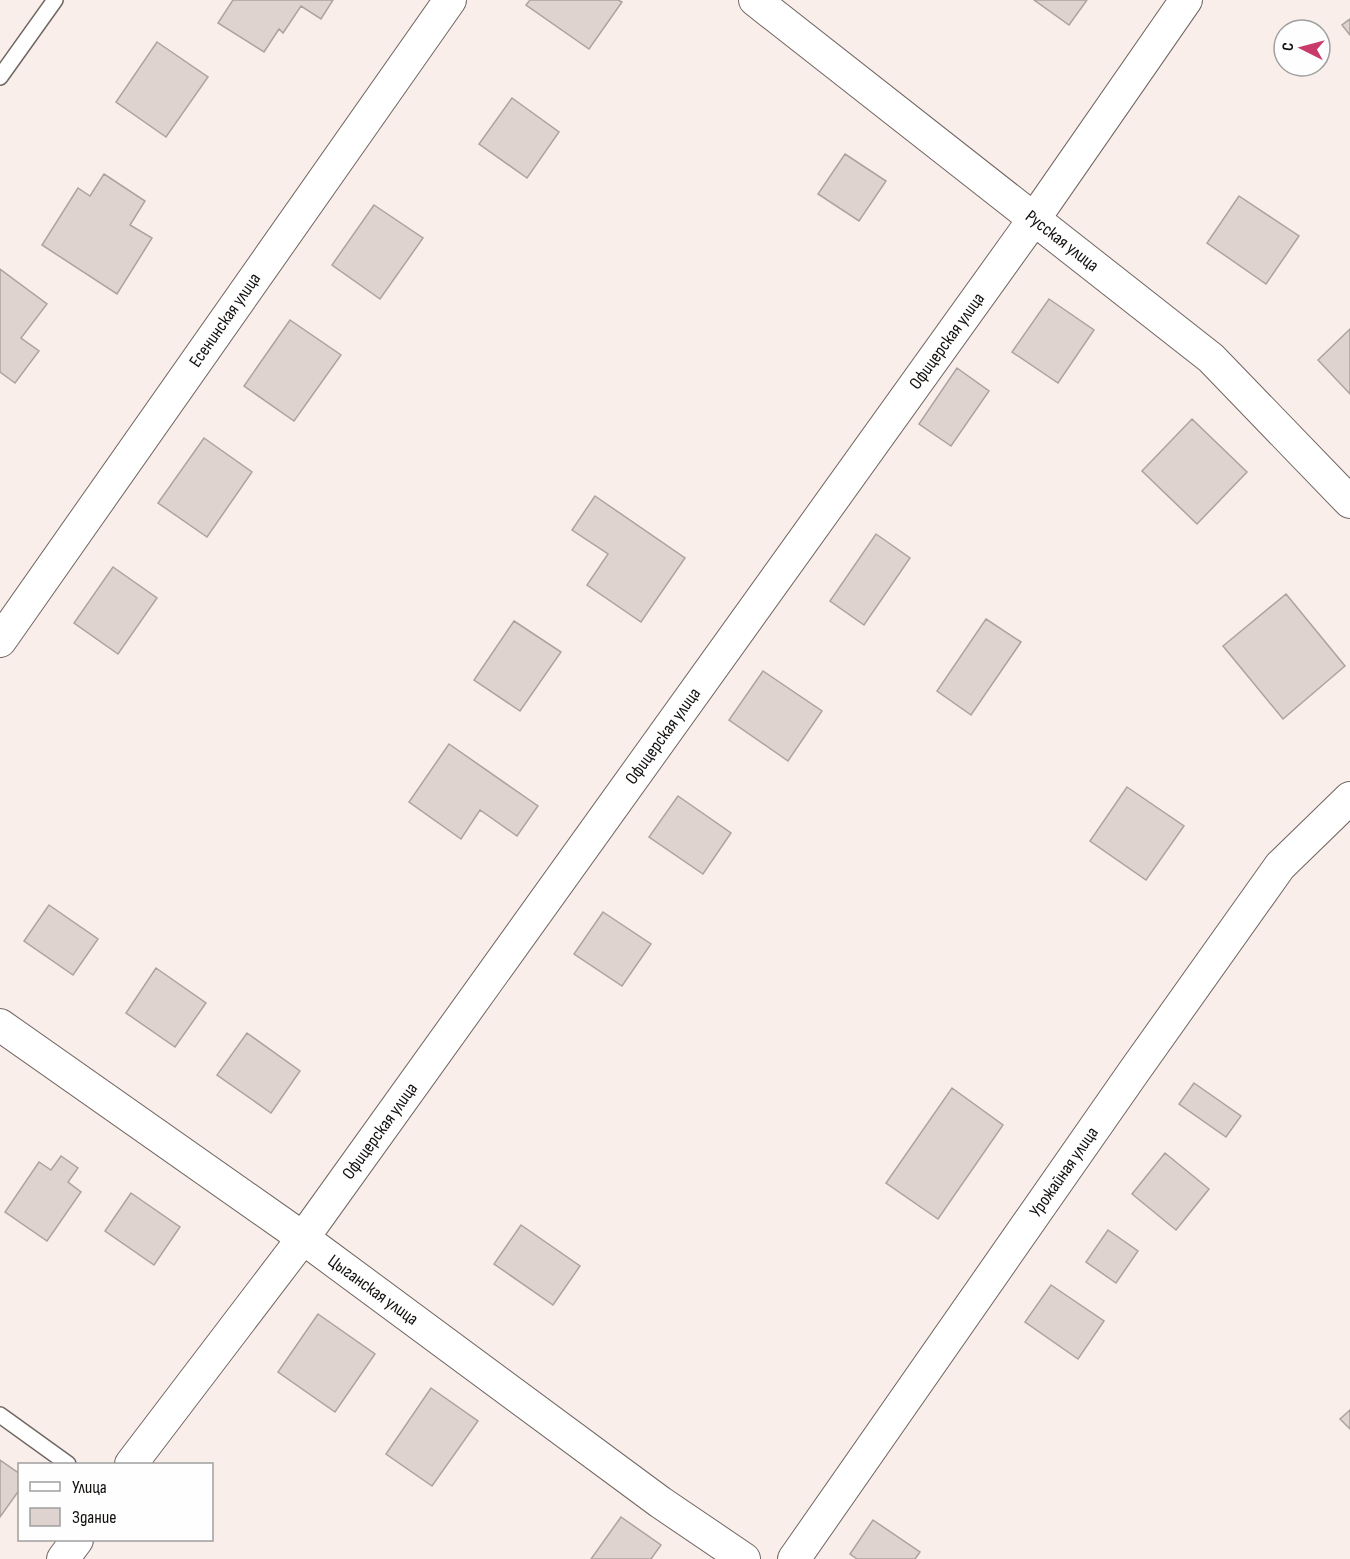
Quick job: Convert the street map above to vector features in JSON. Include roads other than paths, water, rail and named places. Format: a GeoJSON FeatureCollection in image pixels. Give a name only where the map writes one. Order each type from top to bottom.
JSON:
{"type":"FeatureCollection","features":[{"type":"Feature","properties":{"kind":"street","name":"Есенинская улица"},"geometry":{"type":"LineString","coordinates":[[0,641],[450,0]]}},
{"type":"Feature","properties":{"kind":"street","name":"Русская улица"},"geometry":{"type":"LineString","coordinates":[[754,0],[1211,358],[1350,502]]}},
{"type":"Feature","properties":{"kind":"street","name":"Офицерская улица"},"geometry":{"type":"LineString","coordinates":[[132,1463],[303,1238],[1034,219],[1186,0]]}},
{"type":"Feature","properties":{"kind":"street","name":"Урожайная улица"},"geometry":{"type":"LineString","coordinates":[[794,1559],[1280,866],[1350,798]]}},
{"type":"Feature","properties":{"kind":"street","name":"Цыганская улица"},"geometry":{"type":"LineString","coordinates":[[0,1025],[303,1238],[660,1502],[744,1559]]}},
{"type":"Feature","properties":{"kind":"street"},"geometry":{"type":"LineString","coordinates":[[63,1559],[76,1541]]}},
{"type":"Feature","properties":{"kind":"lane"},"geometry":{"type":"LineString","coordinates":[[0,77],[55,0]]}},
{"type":"Feature","properties":{"kind":"lane"},"geometry":{"type":"LineString","coordinates":[[0,1415],[67,1463]]}}]}
